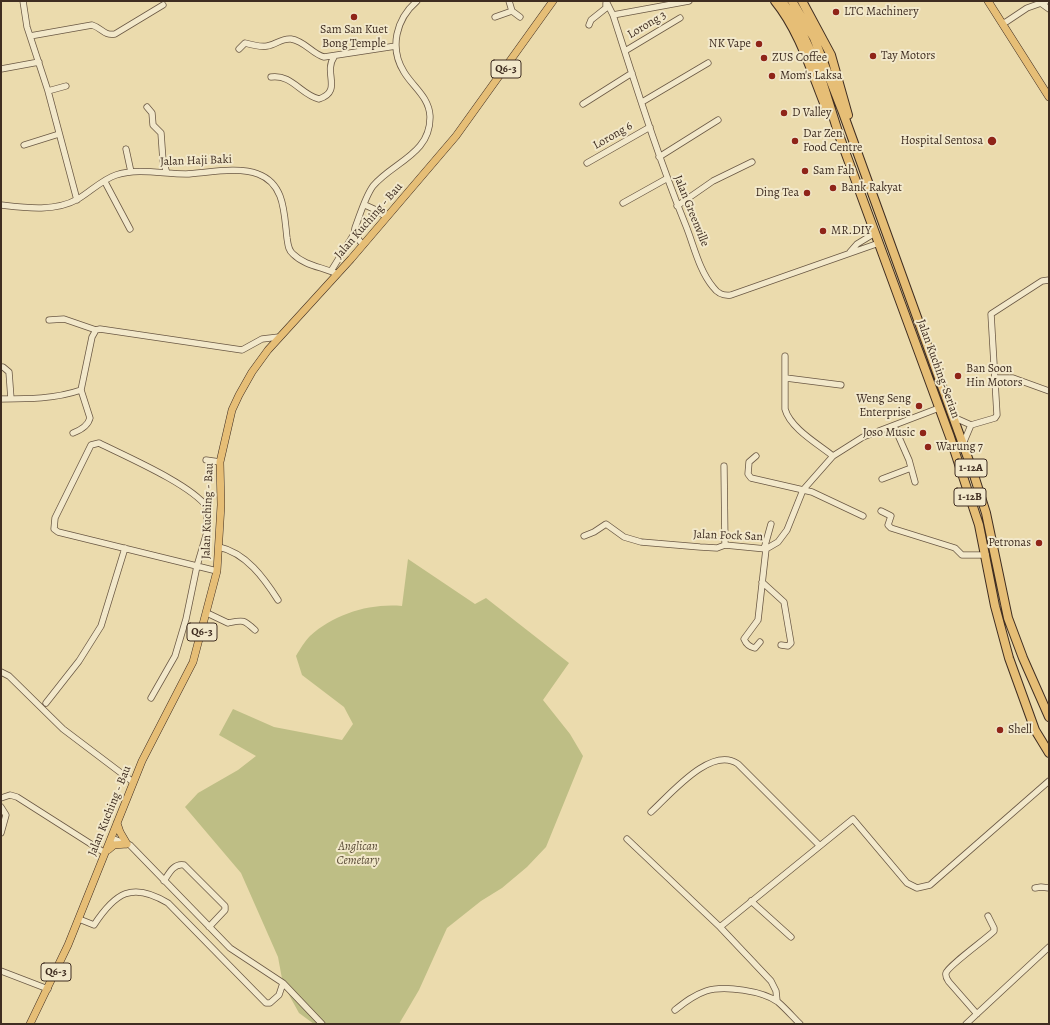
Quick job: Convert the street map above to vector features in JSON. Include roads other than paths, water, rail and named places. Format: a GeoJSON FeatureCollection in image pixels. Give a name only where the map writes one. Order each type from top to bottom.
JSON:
{"type":"FeatureCollection","features":[{"type":"Feature","properties":{"kind":"highway"},"geometry":{"type":"LineString","coordinates":[[775,1],[788,18],[796,34],[830,118],[840,135]]}},
{"type":"Feature","properties":{"kind":"highway","name":"Jalan Kuching-Serian"},"geometry":{"type":"LineString","coordinates":[[782,1],[795,5],[816,44],[850,130],[963,444],[986,513],[1008,618],[1023,658],[1049,717]]}},
{"type":"Feature","properties":{"kind":"highway","name":"Jalan Kuching-Serian"},"geometry":{"type":"LineString","coordinates":[[795,5],[840,135],[968,489],[986,555],[995,606],[1009,658],[1035,730],[1049,753]]}},
{"type":"Feature","properties":{"kind":"main road","name":"Jalan Kuching - Bau"},"geometry":{"type":"LineString","coordinates":[[30,1024],[48,989],[79,919],[142,761],[193,662],[217,572],[221,505],[220,462],[229,424],[239,395],[252,372],[279,337],[334,272],[363,245],[456,136],[553,1]]}},
{"type":"Feature","properties":{"kind":"main road"},"geometry":{"type":"LineString","coordinates":[[988,1],[1049,97]]}},
{"type":"Feature","properties":{"kind":"main road"},"geometry":{"type":"LineString","coordinates":[[106,853],[114,845],[127,844],[120,832],[118,823]]}},
{"type":"Feature","properties":{"kind":"street"},"geometry":{"type":"LineString","coordinates":[[23,1],[24,15],[48,91],[77,200]]}},
{"type":"Feature","properties":{"kind":"street"},"geometry":{"type":"LineString","coordinates":[[334,272],[354,234],[372,188],[380,179],[417,151],[425,140],[429,127],[429,107],[426,100],[404,73],[398,60],[396,46],[399,26],[404,15],[417,1]]}},
{"type":"Feature","properties":{"kind":"street"},"geometry":{"type":"LineString","coordinates":[[509,1],[512,10],[520,17]]}},
{"type":"Feature","properties":{"kind":"street"},"geometry":{"type":"LineString","coordinates":[[612,15],[689,1]]}},
{"type":"Feature","properties":{"kind":"street"},"geometry":{"type":"LineString","coordinates":[[589,25],[591,20],[606,8],[606,2]]}},
{"type":"Feature","properties":{"kind":"street","name":"Jalan Greenville"},"geometry":{"type":"LineString","coordinates":[[606,2],[625,51],[666,179],[701,265],[711,284],[718,293],[725,295],[879,243]]}},
{"type":"Feature","properties":{"kind":"street"},"geometry":{"type":"LineString","coordinates":[[1002,23],[1006,22],[1027,8],[1044,2],[1049,9]]}},
{"type":"Feature","properties":{"kind":"street"},"geometry":{"type":"LineString","coordinates":[[30,36],[92,25],[109,35],[115,34],[164,5]]}},
{"type":"Feature","properties":{"kind":"street"},"geometry":{"type":"LineString","coordinates":[[495,17],[512,10]]}},
{"type":"Feature","properties":{"kind":"street","name":"Lorong 3"},"geometry":{"type":"LineString","coordinates":[[625,51],[680,18]]}},
{"type":"Feature","properties":{"kind":"street"},"geometry":{"type":"LineString","coordinates":[[239,48],[245,43],[267,46],[282,39],[292,39],[319,56],[334,57],[360,50],[396,46]]}},
{"type":"Feature","properties":{"kind":"street"},"geometry":{"type":"LineString","coordinates":[[271,77],[284,77],[307,94],[319,99],[329,94],[331,91],[332,80],[329,66],[334,57]]}},
{"type":"Feature","properties":{"kind":"street"},"geometry":{"type":"LineString","coordinates":[[1,69],[39,62]]}},
{"type":"Feature","properties":{"kind":"street"},"geometry":{"type":"LineString","coordinates":[[642,102],[708,63]]}},
{"type":"Feature","properties":{"kind":"street"},"geometry":{"type":"LineString","coordinates":[[583,104],[632,72]]}},
{"type":"Feature","properties":{"kind":"street"},"geometry":{"type":"LineString","coordinates":[[48,91],[66,86]]}},
{"type":"Feature","properties":{"kind":"street"},"geometry":{"type":"LineString","coordinates":[[147,107],[152,113],[153,125],[162,133],[163,161],[167,174]]}},
{"type":"Feature","properties":{"kind":"street"},"geometry":{"type":"LineString","coordinates":[[660,157],[718,120]]}},
{"type":"Feature","properties":{"kind":"street","name":"Lorong 6"},"geometry":{"type":"LineString","coordinates":[[587,163],[650,127]]}},
{"type":"Feature","properties":{"kind":"street"},"geometry":{"type":"LineString","coordinates":[[24,145],[59,134]]}},
{"type":"Feature","properties":{"kind":"street"},"geometry":{"type":"LineString","coordinates":[[126,149],[131,172]]}},
{"type":"Feature","properties":{"kind":"street"},"geometry":{"type":"LineString","coordinates":[[677,206],[713,181],[752,162]]}},
{"type":"Feature","properties":{"kind":"street","name":"Jalan Haji Baki"},"geometry":{"type":"LineString","coordinates":[[1,205],[28,209],[48,208],[77,200],[114,175],[131,172],[167,174],[240,171],[256,173],[269,179],[279,192],[283,204],[288,246],[292,254],[317,268],[334,272]]}},
{"type":"Feature","properties":{"kind":"street"},"geometry":{"type":"LineString","coordinates":[[623,203],[666,179]]}},
{"type":"Feature","properties":{"kind":"street"},"geometry":{"type":"LineString","coordinates":[[105,182],[130,229]]}},
{"type":"Feature","properties":{"kind":"street"},"geometry":{"type":"LineString","coordinates":[[365,205],[386,217]]}},
{"type":"Feature","properties":{"kind":"street","name":"Jalan Greenville"},"geometry":{"type":"LineString","coordinates":[[850,252],[857,244],[875,232]]}},
{"type":"Feature","properties":{"kind":"street"},"geometry":{"type":"LineString","coordinates":[[354,234],[363,245]]}},
{"type":"Feature","properties":{"kind":"street"},"geometry":{"type":"LineString","coordinates":[[953,417],[971,425],[995,418],[997,414],[996,378],[991,314],[1042,281],[1049,280]]}},
{"type":"Feature","properties":{"kind":"street"},"geometry":{"type":"LineString","coordinates":[[49,320],[64,320],[96,330],[242,350],[262,339],[279,337]]}},
{"type":"Feature","properties":{"kind":"street"},"geometry":{"type":"LineString","coordinates":[[73,433],[82,429],[90,418],[81,390],[92,337],[96,330]]}},
{"type":"Feature","properties":{"kind":"street"},"geometry":{"type":"LineString","coordinates":[[785,356],[785,409],[789,419],[833,456]]}},
{"type":"Feature","properties":{"kind":"street"},"geometry":{"type":"LineString","coordinates":[[1,367],[9,372],[11,399]]}},
{"type":"Feature","properties":{"kind":"street"},"geometry":{"type":"LineString","coordinates":[[786,378],[841,385]]}},
{"type":"Feature","properties":{"kind":"street"},"geometry":{"type":"LineString","coordinates":[[996,378],[1013,378],[1049,391]]}},
{"type":"Feature","properties":{"kind":"street"},"geometry":{"type":"LineString","coordinates":[[1,399],[51,397],[81,390]]}},
{"type":"Feature","properties":{"kind":"street","name":"Jalan Fock San"},"geometry":{"type":"LineString","coordinates":[[584,536],[594,532],[606,524],[624,538],[641,542],[717,548],[725,545],[732,547],[765,549],[778,542],[787,530],[803,490],[833,456],[864,437],[939,408]]}},
{"type":"Feature","properties":{"kind":"street"},"geometry":{"type":"LineString","coordinates":[[963,444],[971,425]]}},
{"type":"Feature","properties":{"kind":"street"},"geometry":{"type":"LineString","coordinates":[[894,426],[915,482]]}},
{"type":"Feature","properties":{"kind":"street"},"geometry":{"type":"LineString","coordinates":[[151,698],[175,656],[186,619],[197,566],[207,532],[207,507],[201,498],[169,479],[99,443],[94,442],[88,448],[55,518],[54,529],[58,532],[197,566],[217,572]]}},
{"type":"Feature","properties":{"kind":"street"},"geometry":{"type":"LineString","coordinates":[[756,456],[749,462],[749,476],[812,492],[863,516]]}},
{"type":"Feature","properties":{"kind":"street"},"geometry":{"type":"LineString","coordinates":[[206,460],[220,462]]}},
{"type":"Feature","properties":{"kind":"street"},"geometry":{"type":"LineString","coordinates":[[724,466],[725,545]]}},
{"type":"Feature","properties":{"kind":"street"},"geometry":{"type":"LineString","coordinates":[[882,480],[911,468]]}},
{"type":"Feature","properties":{"kind":"street"},"geometry":{"type":"LineString","coordinates":[[881,511],[891,516],[888,525],[890,528],[955,548],[962,555],[986,555]]}},
{"type":"Feature","properties":{"kind":"street"},"geometry":{"type":"LineString","coordinates":[[760,642],[754,648],[745,643],[744,639],[758,620],[765,549],[771,524]]}},
{"type":"Feature","properties":{"kind":"street"},"geometry":{"type":"LineString","coordinates":[[219,547],[233,552],[252,566],[278,600]]}},
{"type":"Feature","properties":{"kind":"street"},"geometry":{"type":"LineString","coordinates":[[46,703],[79,661],[101,626],[125,548]]}},
{"type":"Feature","properties":{"kind":"street"},"geometry":{"type":"LineString","coordinates":[[762,582],[778,596],[785,606],[791,643],[788,646],[781,645]]}},
{"type":"Feature","properties":{"kind":"street"},"geometry":{"type":"LineString","coordinates":[[207,613],[228,623],[240,619],[244,620],[255,630]]}},
{"type":"Feature","properties":{"kind":"street"},"geometry":{"type":"LineString","coordinates":[[1,672],[9,676],[63,729],[134,782]]}},
{"type":"Feature","properties":{"kind":"street"},"geometry":{"type":"LineString","coordinates":[[651,812],[698,770],[716,760],[725,758],[738,764],[819,845]]}},
{"type":"Feature","properties":{"kind":"street"},"geometry":{"type":"LineString","coordinates":[[720,927],[819,845],[853,819],[907,883],[917,888],[930,885],[1049,781]]}},
{"type":"Feature","properties":{"kind":"street"},"geometry":{"type":"LineString","coordinates":[[1,798],[10,796],[17,798],[106,853]]}},
{"type":"Feature","properties":{"kind":"street"},"geometry":{"type":"LineString","coordinates":[[1,807],[6,815],[1,833]]}},
{"type":"Feature","properties":{"kind":"street"},"geometry":{"type":"LineString","coordinates":[[111,838],[127,844],[236,953],[283,983],[319,1023]]}},
{"type":"Feature","properties":{"kind":"street"},"geometry":{"type":"LineString","coordinates":[[627,839],[720,927],[771,981],[776,991],[777,1001]]}},
{"type":"Feature","properties":{"kind":"street"},"geometry":{"type":"LineString","coordinates":[[164,881],[175,866],[179,864],[184,865],[225,906],[225,910],[209,927]]}},
{"type":"Feature","properties":{"kind":"street"},"geometry":{"type":"LineString","coordinates":[[1035,888],[1049,888]]}},
{"type":"Feature","properties":{"kind":"street"},"geometry":{"type":"LineString","coordinates":[[79,919],[94,925],[104,910],[116,899],[133,891],[153,894],[168,903],[266,1003],[270,1003],[279,994],[283,983]]}},
{"type":"Feature","properties":{"kind":"street"},"geometry":{"type":"LineString","coordinates":[[751,901],[791,937]]}},
{"type":"Feature","properties":{"kind":"street"},"geometry":{"type":"LineString","coordinates":[[977,1014],[945,977],[957,962],[994,931],[988,916]]}},
{"type":"Feature","properties":{"kind":"street"},"geometry":{"type":"LineString","coordinates":[[966,1024],[1049,947]]}},
{"type":"Feature","properties":{"kind":"street"},"geometry":{"type":"LineString","coordinates":[[1,971],[48,989]]}},
{"type":"Feature","properties":{"kind":"street"},"geometry":{"type":"LineString","coordinates":[[675,1010],[690,998],[707,990],[727,989],[753,992],[777,1001],[800,1024]]}},
{"type":"Feature","properties":{"kind":"place","name":"LTC Machinery"},"geometry":{"type":"Point","coordinates":[836,12]}},
{"type":"Feature","properties":{"kind":"place","name":"Sam San Kuet Bong Temple"},"geometry":{"type":"Point","coordinates":[354,17]}},
{"type":"Feature","properties":{"kind":"place","name":"NK Vape"},"geometry":{"type":"Point","coordinates":[759,44]}},
{"type":"Feature","properties":{"kind":"place","name":"Tay Motors"},"geometry":{"type":"Point","coordinates":[873,56]}},
{"type":"Feature","properties":{"kind":"place","name":"ZUS Coffee"},"geometry":{"type":"Point","coordinates":[764,58]}},
{"type":"Feature","properties":{"kind":"place","name":"Mom's Laksa"},"geometry":{"type":"Point","coordinates":[772,76]}},
{"type":"Feature","properties":{"kind":"place","name":"D Valley"},"geometry":{"type":"Point","coordinates":[784,113]}},
{"type":"Feature","properties":{"kind":"place","name":"Dar Zen Food Centre"},"geometry":{"type":"Point","coordinates":[795,141]}},
{"type":"Feature","properties":{"kind":"place","name":"Hospital Sentosa"},"geometry":{"type":"Point","coordinates":[992,141]}},
{"type":"Feature","properties":{"kind":"place","name":"Sam Fah"},"geometry":{"type":"Point","coordinates":[805,171]}},
{"type":"Feature","properties":{"kind":"place","name":"Bank Rakyat"},"geometry":{"type":"Point","coordinates":[833,188]}},
{"type":"Feature","properties":{"kind":"place","name":"Ding Tea"},"geometry":{"type":"Point","coordinates":[807,193]}},
{"type":"Feature","properties":{"kind":"place","name":"MR.DIY"},"geometry":{"type":"Point","coordinates":[823,231]}},
{"type":"Feature","properties":{"kind":"place","name":"Ban Soon Hin Motors"},"geometry":{"type":"Point","coordinates":[958,376]}},
{"type":"Feature","properties":{"kind":"place","name":"Weng Seng Enterprise"},"geometry":{"type":"Point","coordinates":[919,406]}},
{"type":"Feature","properties":{"kind":"place","name":"Joso Music"},"geometry":{"type":"Point","coordinates":[923,433]}},
{"type":"Feature","properties":{"kind":"place","name":"Warung 7"},"geometry":{"type":"Point","coordinates":[928,447]}},
{"type":"Feature","properties":{"kind":"place","name":"Petronas"},"geometry":{"type":"Point","coordinates":[1039,543]}},
{"type":"Feature","properties":{"kind":"place","name":"Shell"},"geometry":{"type":"Point","coordinates":[1000,730]}},
{"type":"Feature","properties":{"kind":"park label","name":"Anglican Cemetary"},"geometry":{"type":"Point","coordinates":[358,854]}}]}
